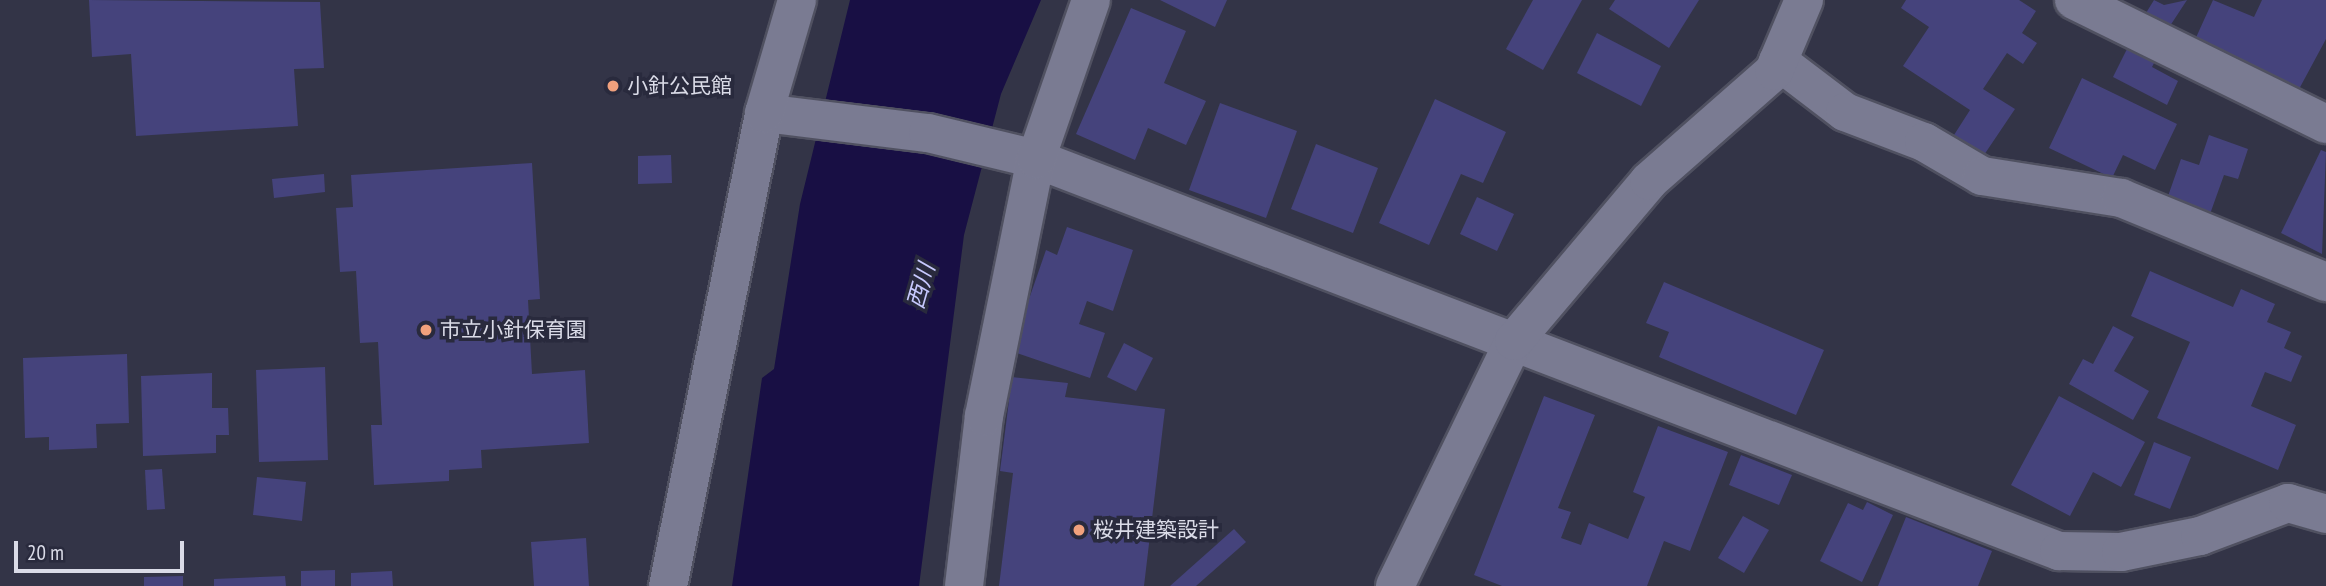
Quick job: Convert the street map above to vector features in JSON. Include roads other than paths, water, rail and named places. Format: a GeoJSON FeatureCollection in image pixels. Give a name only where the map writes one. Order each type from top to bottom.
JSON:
{"type":"FeatureCollection","features":[{"type":"Feature","properties":{"kind":"street"},"geometry":{"type":"LineString","coordinates":[[668,586],[780,116],[797,0]]}},
{"type":"Feature","properties":{"kind":"street"},"geometry":{"type":"LineString","coordinates":[[964,586],[984,416],[1036,159],[1091,0]]}},
{"type":"Feature","properties":{"kind":"street"},"geometry":{"type":"LineString","coordinates":[[1404,583],[1514,341],[1649,181],[1778,61],[1804,0]]}},
{"type":"Feature","properties":{"kind":"street"},"geometry":{"type":"LineString","coordinates":[[2074,0],[2326,124]]}},
{"type":"Feature","properties":{"kind":"street"},"geometry":{"type":"LineString","coordinates":[[1778,61],[1845,112],[1924,142],[1982,176],[2121,198],[2326,282]]}},
{"type":"Feature","properties":{"kind":"street"},"geometry":{"type":"LineString","coordinates":[[780,116],[928,133],[1036,159],[2059,551],[2122,552],[2200,536],[2288,503],[2326,514]]}},
{"type":"Feature","properties":{"kind":"water","name":"西川"},"geometry":{"type":"Polygon","coordinates":[[[850,0],[1041,0],[1001,94],[964,235],[919,586],[732,586],[762,378],[774,369],[800,204],[850,0]]]}},
{"type":"Feature","properties":{"kind":"place","name":"小針公民館"},"geometry":{"type":"Point","coordinates":[613,86]}},
{"type":"Feature","properties":{"kind":"place","name":"市立小針保育園"},"geometry":{"type":"Point","coordinates":[426,330]}},
{"type":"Feature","properties":{"kind":"place","name":"桜井建築設計"},"geometry":{"type":"Point","coordinates":[1079,530]}}]}
